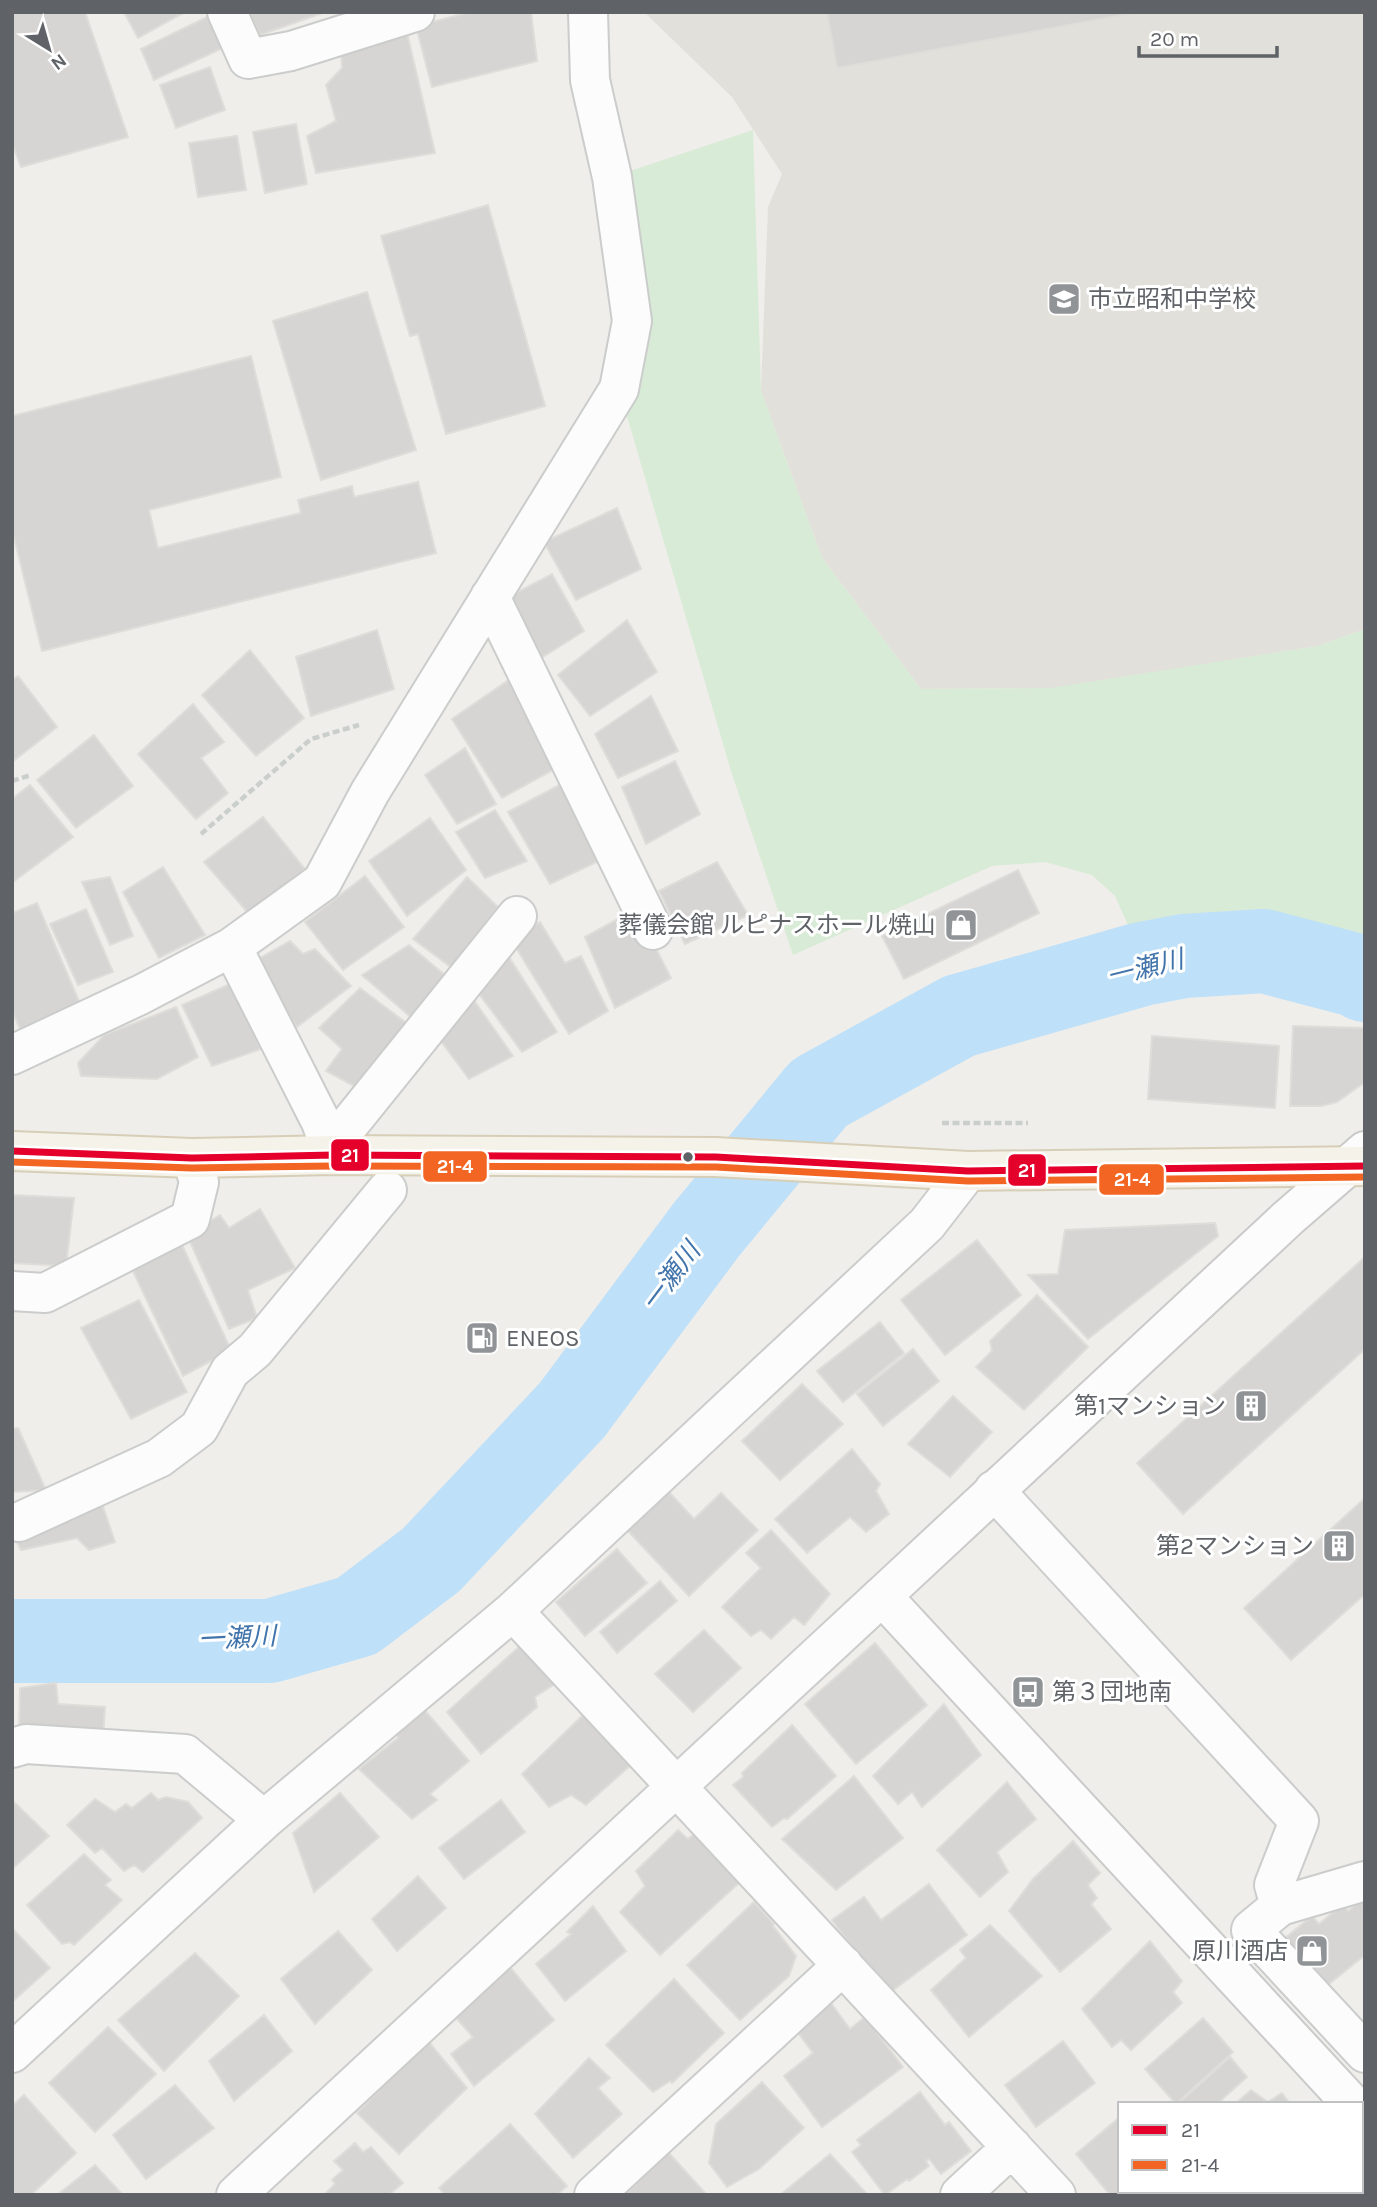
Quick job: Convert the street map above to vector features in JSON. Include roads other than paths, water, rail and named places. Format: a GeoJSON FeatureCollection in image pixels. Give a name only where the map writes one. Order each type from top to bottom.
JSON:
{"type":"FeatureCollection","features":[{"type":"Feature","properties":{"kind":"main road"},"geometry":{"type":"LineString","coordinates":[[12,1151],[192,1157],[716,1157],[968,1171],[1359,1161]]}},
{"type":"Feature","properties":{"kind":"street"},"geometry":{"type":"LineString","coordinates":[[227,12],[248,59],[291,51],[415,12]]}},
{"type":"Feature","properties":{"kind":"street"},"geometry":{"type":"LineString","coordinates":[[12,1055],[140,995],[232,947],[322,882],[370,792],[619,389],[632,321],[612,177],[590,80],[588,12]]}},
{"type":"Feature","properties":{"kind":"street"},"geometry":{"type":"LineString","coordinates":[[490,597],[653,930]]}},
{"type":"Feature","properties":{"kind":"street"},"geometry":{"type":"LineString","coordinates":[[351,1122],[517,916]]}},
{"type":"Feature","properties":{"kind":"street"},"geometry":{"type":"LineString","coordinates":[[232,947],[321,1122],[333,1156]]}},
{"type":"Feature","properties":{"kind":"street"},"geometry":{"type":"LineString","coordinates":[[12,1291],[45,1293],[190,1219],[200,1182],[192,1157]]}},
{"type":"Feature","properties":{"kind":"street"},"geometry":{"type":"LineString","coordinates":[[236,2195],[1288,1218],[1359,1161]]}},
{"type":"Feature","properties":{"kind":"street"},"geometry":{"type":"LineString","coordinates":[[12,2053],[264,1820],[513,1611],[927,1224],[968,1171]]}},
{"type":"Feature","properties":{"kind":"street"},"geometry":{"type":"LineString","coordinates":[[19,1522],[159,1458],[199,1428],[230,1371],[255,1350],[387,1190]]}},
{"type":"Feature","properties":{"kind":"street"},"geometry":{"type":"LineString","coordinates":[[994,1490],[1299,1821],[1274,1885],[1280,1906]]}},
{"type":"Feature","properties":{"kind":"street"},"geometry":{"type":"LineString","coordinates":[[882,1596],[1350,2102]]}},
{"type":"Feature","properties":{"kind":"street"},"geometry":{"type":"LineString","coordinates":[[513,1611],[1056,2195]]}},
{"type":"Feature","properties":{"kind":"street"},"geometry":{"type":"LineString","coordinates":[[12,1748],[26,1744],[185,1754],[264,1820]]}},
{"type":"Feature","properties":{"kind":"street"},"geometry":{"type":"LineString","coordinates":[[1365,1881],[1280,1906],[1251,1930],[1365,2053]]}},
{"type":"Feature","properties":{"kind":"street"},"geometry":{"type":"LineString","coordinates":[[594,2195],[843,1965]]}},
{"type":"Feature","properties":{"kind":"street"},"geometry":{"type":"LineString","coordinates":[[960,2195],[1012,2147]]}},
{"type":"Feature","properties":{"kind":"waterway","name":"一瀬川"},"geometry":{"type":"LineString","coordinates":[[12,1641],[270,1641],[357,1616],[431,1560],[572,1410],[706,1230],[819,1093],[959,1016],[1142,964],[1184,956],[1264,951],[1359,976],[1365,980]]}},
{"type":"Feature","properties":{"kind":"place","name":"市立昭和中学校"},"geometry":{"type":"Point","coordinates":[1064,299]}},
{"type":"Feature","properties":{"kind":"place","name":"葬儀会館 ルピナスホール焼山"},"geometry":{"type":"Point","coordinates":[961,925]}},
{"type":"Feature","properties":{"kind":"place","name":"ENEOS"},"geometry":{"type":"Point","coordinates":[482,1338]}},
{"type":"Feature","properties":{"kind":"place","name":"第1マンション"},"geometry":{"type":"Point","coordinates":[1251,1406]}},
{"type":"Feature","properties":{"kind":"place","name":"第2マンション"},"geometry":{"type":"Point","coordinates":[1339,1546]}},
{"type":"Feature","properties":{"kind":"place","name":"第３団地南"},"geometry":{"type":"Point","coordinates":[1028,1692]}},
{"type":"Feature","properties":{"kind":"place","name":"原川酒店"},"geometry":{"type":"Point","coordinates":[1312,1951]}}]}
